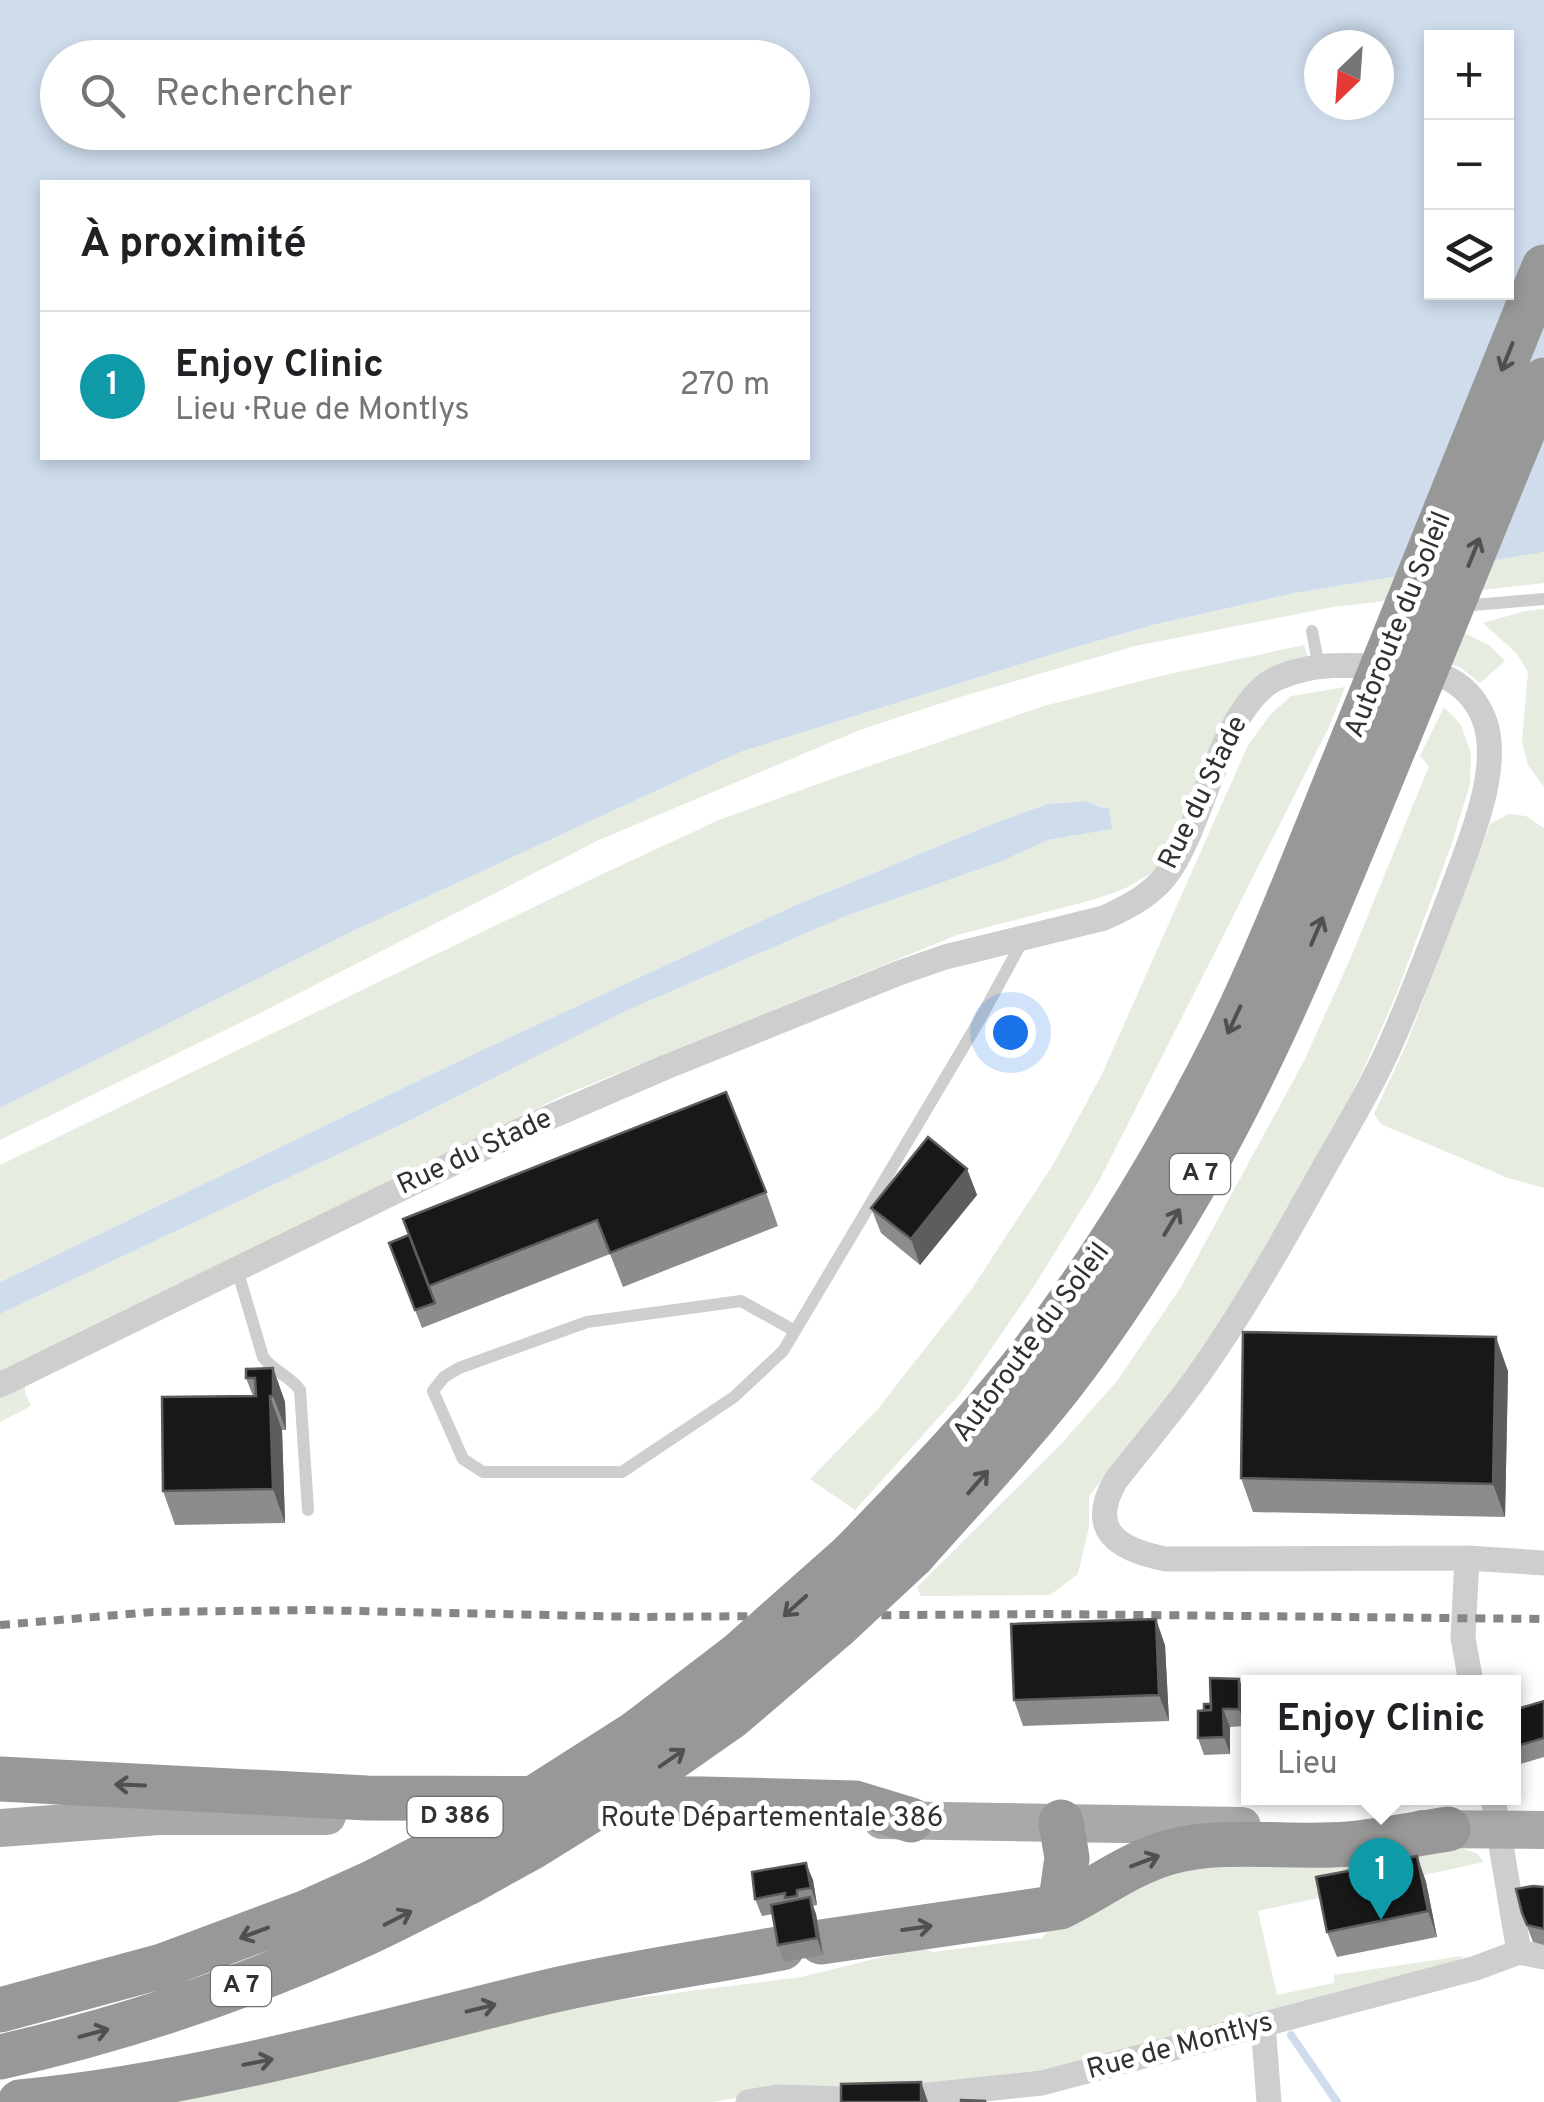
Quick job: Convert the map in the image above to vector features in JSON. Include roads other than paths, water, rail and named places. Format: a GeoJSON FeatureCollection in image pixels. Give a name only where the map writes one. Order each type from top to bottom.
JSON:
{"type":"FeatureCollection","features":[{"type":"Feature","properties":{"kind":"highway","name":"Autoroute du Soleil"},"geometry":{"type":"LineString","coordinates":[[0,2057],[172,2011],[353,1940],[534,1846],[631,1786],[732,1716],[836,1627],[913,1554],[1052,1395],[1107,1321],[1174,1219],[1218,1141],[1272,1034],[1336,888],[1375,738],[1544,267]]}},
{"type":"Feature","properties":{"kind":"highway","name":"Autoroute du Soleil"},"geometry":{"type":"LineString","coordinates":[[0,2010],[162,1966],[307,1912],[376,1881],[534,1798],[636,1733],[737,1656],[852,1554],[940,1462],[1020,1369],[1120,1227],[1168,1148],[1223,1044],[1292,889],[1375,738],[1544,380]]}},
{"type":"Feature","properties":{"kind":"highway"},"geometry":{"type":"LineString","coordinates":[[0,1780],[367,1798],[855,1804],[910,1820]]}},
{"type":"Feature","properties":{"kind":"highway"},"geometry":{"type":"LineString","coordinates":[[1060,1907],[1067,1858],[1061,1822]]}},
{"type":"Feature","properties":{"kind":"highway"},"geometry":{"type":"LineString","coordinates":[[20,2102],[163,2082],[275,2059],[548,1992],[801,1945],[1060,1907],[1136,1863],[1174,1851],[1218,1846],[1348,1844],[1448,1830]]}},
{"type":"Feature","properties":{"kind":"main road","name":"Route Départementale 386"},"geometry":{"type":"LineString","coordinates":[[0,1828],[159,1816],[910,1820],[1448,1830],[1496,1814],[1544,1830]]}},
{"type":"Feature","properties":{"kind":"street","name":"Rue du Stade"},"geometry":{"type":"LineString","coordinates":[[0,1385],[527,1127],[666,1067],[945,957],[1104,918],[1126,908],[1146,896],[1168,872],[1185,842],[1228,738],[1268,682],[1301,670],[1336,665],[1429,670],[1456,681],[1470,696],[1484,718],[1490,747],[1484,792],[1420,974],[1385,1056],[1276,1254],[1203,1369],[1116,1480],[1106,1497],[1104,1516],[1108,1532],[1123,1546],[1166,1559],[1467,1558],[1544,1563]]}},
{"type":"Feature","properties":{"kind":"street"},"geometry":{"type":"LineString","coordinates":[[1467,1558],[1463,1638],[1470,1675]]}},
{"type":"Feature","properties":{"kind":"street"},"geometry":{"type":"LineString","coordinates":[[1496,1814],[1532,1954]]}},
{"type":"Feature","properties":{"kind":"street","name":"Rue de Montlys"},"geometry":{"type":"LineString","coordinates":[[748,2102],[777,2096],[881,2100],[1042,2083],[1532,1954]]}},
{"type":"Feature","properties":{"kind":"street"},"geometry":{"type":"LineString","coordinates":[[1264,2024],[1269,2102]]}},
{"type":"Feature","properties":{"kind":"lane"},"geometry":{"type":"LineString","coordinates":[[1460,606],[1544,599]]}},
{"type":"Feature","properties":{"kind":"lane"},"geometry":{"type":"LineString","coordinates":[[1312,630],[1319,667]]}},
{"type":"Feature","properties":{"kind":"lane"},"geometry":{"type":"LineString","coordinates":[[795,1331],[741,1301],[587,1322],[459,1368],[444,1377],[433,1391],[463,1459],[483,1472],[622,1472],[734,1397],[783,1351],[795,1331],[979,1021],[1024,938]]}},
{"type":"Feature","properties":{"kind":"lane"},"geometry":{"type":"LineString","coordinates":[[237,1269],[263,1357],[300,1390],[308,1510]]}},
{"type":"Feature","properties":{"kind":"water"},"geometry":{"type":"Polygon","coordinates":[[[0,0],[1544,0],[1544,552],[1295,593],[1157,624],[740,752],[351,932],[0,1108],[0,0]]]}},
{"type":"Feature","properties":{"kind":"water"},"geometry":{"type":"Polygon","coordinates":[[[1087,801],[1109,808],[1112,829],[1048,840],[1000,862],[846,916],[628,1010],[411,1120],[0,1314],[0,1282],[478,1052],[794,906],[987,826],[1047,804],[1087,801]]]}},
{"type":"Feature","properties":{"kind":"waterway"},"geometry":{"type":"LineString","coordinates":[[1291,2035],[1337,2102]]}},
{"type":"Feature","properties":{"kind":"railway"},"geometry":{"type":"LineString","coordinates":[[0,1625],[153,1612],[311,1610],[640,1617],[1045,1614],[1544,1619]]}},
{"type":"Feature","properties":{"kind":"place","name":"Enjoy Clinic"},"geometry":{"type":"Point","coordinates":[1381,1920]}}]}
